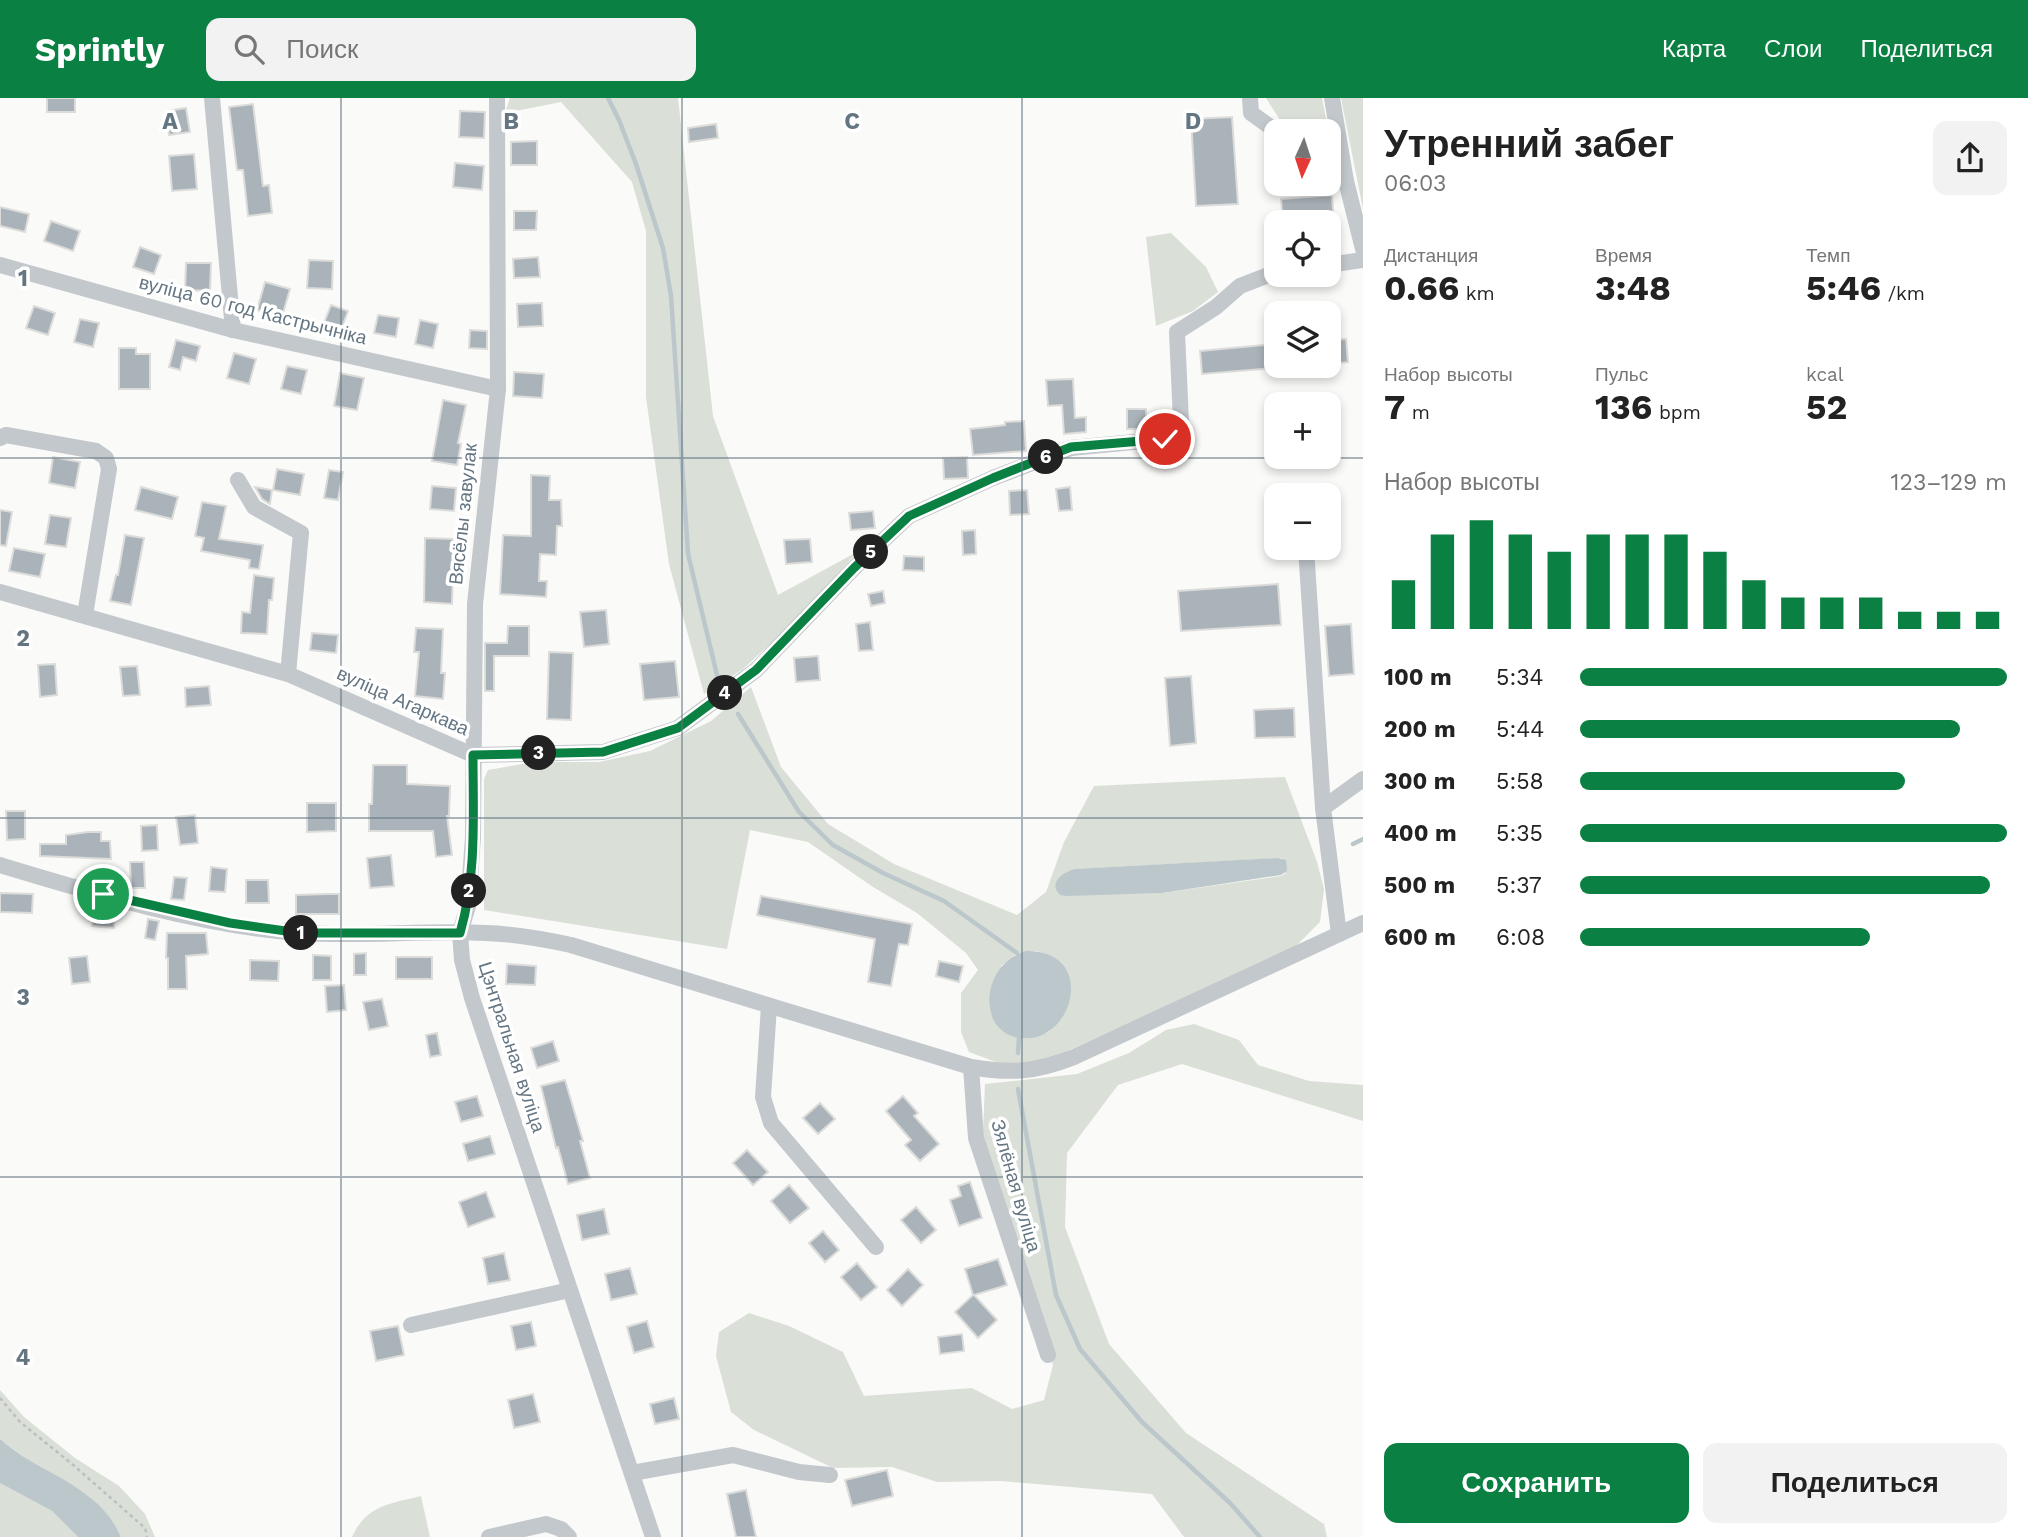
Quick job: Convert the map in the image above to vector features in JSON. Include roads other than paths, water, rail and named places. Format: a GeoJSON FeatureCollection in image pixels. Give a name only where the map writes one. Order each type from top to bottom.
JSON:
{"type":"FeatureCollection","features":[{"type":"Feature","properties":{"kind":"street"},"geometry":{"type":"LineString","coordinates":[[212,98],[233,330]]}},
{"type":"Feature","properties":{"kind":"street","name":"Вясёлы завулак"},"geometry":{"type":"LineString","coordinates":[[460,933],[468,906],[473,837],[475,604],[498,389],[497,98]]}},
{"type":"Feature","properties":{"kind":"street"},"geometry":{"type":"LineString","coordinates":[[1332,98],[1346,181],[1363,248]]}},
{"type":"Feature","properties":{"kind":"street"},"geometry":{"type":"LineString","coordinates":[[1250,105],[1264,119]]}},
{"type":"Feature","properties":{"kind":"street"},"geometry":{"type":"LineString","coordinates":[[1341,178],[1346,181]]}},
{"type":"Feature","properties":{"kind":"street"},"geometry":{"type":"LineString","coordinates":[[1341,263],[1363,260]]}},
{"type":"Feature","properties":{"kind":"street","name":"вуліца 60 год Кастрычніка"},"geometry":{"type":"LineString","coordinates":[[0,265],[233,330],[498,389]]}},
{"type":"Feature","properties":{"kind":"street","name":"вуліца Агаркава"},"geometry":{"type":"LineString","coordinates":[[0,592],[288,674],[473,755],[603,752],[678,728],[756,670],[854,568],[909,516],[1071,447],[1165,439],[1181,422],[1177,332],[1216,307],[1241,286],[1264,277]]}},
{"type":"Feature","properties":{"kind":"street"},"geometry":{"type":"LineString","coordinates":[[0,438],[6,435],[96,452],[106,458],[109,469],[85,615]]}},
{"type":"Feature","properties":{"kind":"street"},"geometry":{"type":"LineString","coordinates":[[238,480],[254,507],[301,533],[288,674]]}},
{"type":"Feature","properties":{"kind":"street"},"geometry":{"type":"LineString","coordinates":[[1307,560],[1323,808],[1339,934]]}},
{"type":"Feature","properties":{"kind":"street"},"geometry":{"type":"LineString","coordinates":[[1323,808],[1363,779]]}},
{"type":"Feature","properties":{"kind":"street"},"geometry":{"type":"LineString","coordinates":[[0,865],[162,909],[267,929],[332,934],[514,935],[571,945],[971,1067],[1010,1072],[1052,1066],[1363,923]]}},
{"type":"Feature","properties":{"kind":"street","name":"Цэнтральная вуліца"},"geometry":{"type":"LineString","coordinates":[[460,933],[462,960],[472,999],[653,1537]]}},
{"type":"Feature","properties":{"kind":"street"},"geometry":{"type":"LineString","coordinates":[[769,1006],[763,1097],[771,1123],[876,1247]]}},
{"type":"Feature","properties":{"kind":"street","name":"Зялёная вуліца"},"geometry":{"type":"LineString","coordinates":[[971,1067],[976,1138],[1048,1355]]}},
{"type":"Feature","properties":{"kind":"street"},"geometry":{"type":"LineString","coordinates":[[411,1325],[570,1290]]}},
{"type":"Feature","properties":{"kind":"street"},"geometry":{"type":"LineString","coordinates":[[632,1473],[733,1455],[799,1472],[830,1475]]}},
{"type":"Feature","properties":{"kind":"street"},"geometry":{"type":"LineString","coordinates":[[489,1537],[546,1524],[561,1529],[569,1537]]}},
{"type":"Feature","properties":{"kind":"waterway"},"geometry":{"type":"LineString","coordinates":[[608,98],[636,164],[663,248],[671,296],[688,554],[717,675]]}},
{"type":"Feature","properties":{"kind":"waterway"},"geometry":{"type":"LineString","coordinates":[[738,714],[799,812],[833,845],[883,873],[944,901],[1017,953]]}},
{"type":"Feature","properties":{"kind":"waterway"},"geometry":{"type":"LineString","coordinates":[[1353,844],[1363,839]]}},
{"type":"Feature","properties":{"kind":"waterway"},"geometry":{"type":"LineString","coordinates":[[1018,1053],[1019,1038]]}},
{"type":"Feature","properties":{"kind":"waterway"},"geometry":{"type":"LineString","coordinates":[[1018,1089],[1056,1295],[1080,1349],[1142,1422],[1230,1503],[1260,1537]]}}]}
